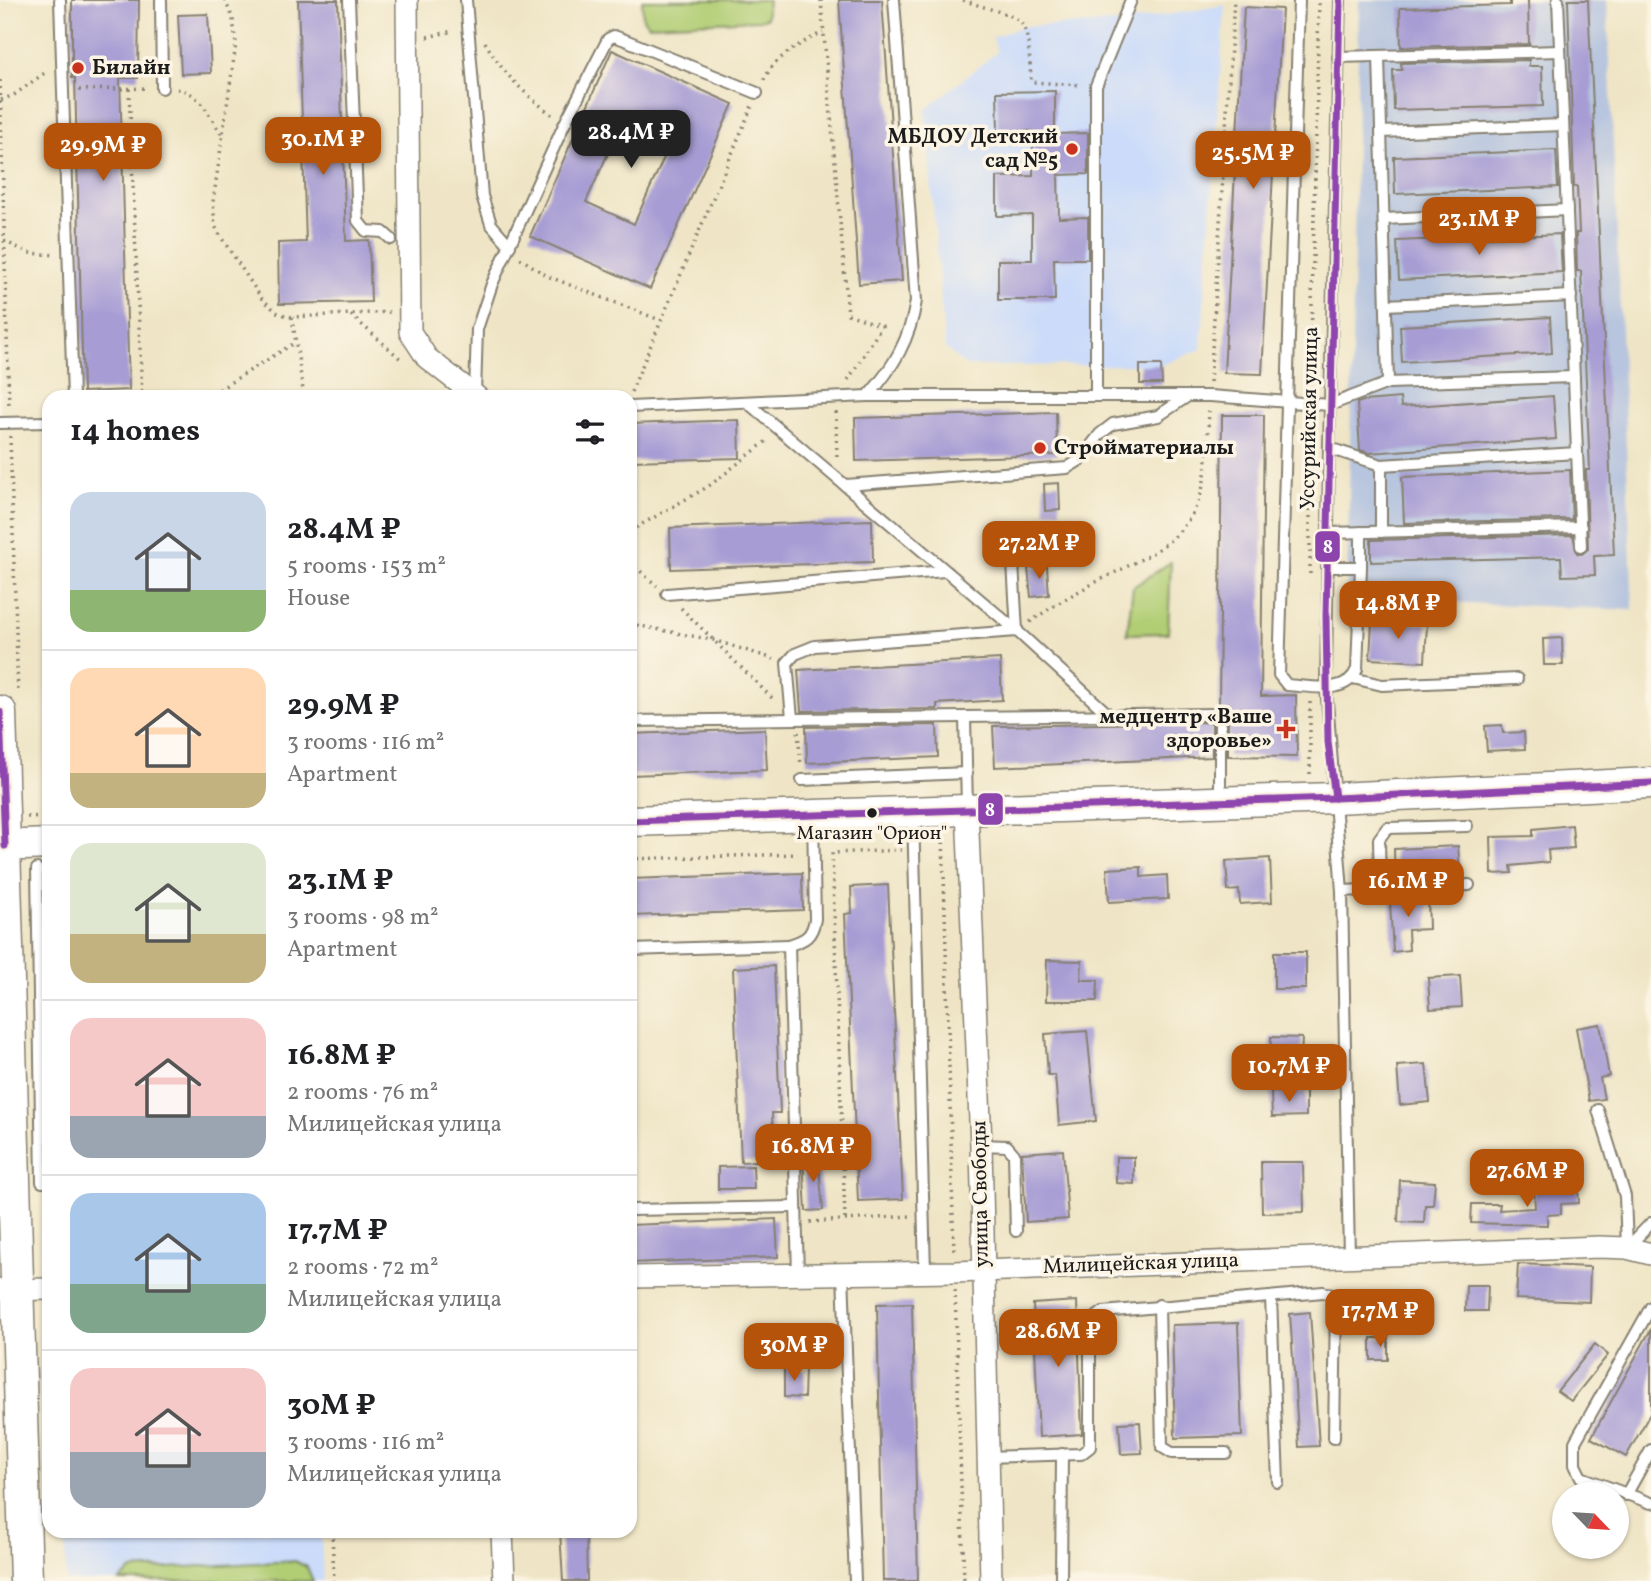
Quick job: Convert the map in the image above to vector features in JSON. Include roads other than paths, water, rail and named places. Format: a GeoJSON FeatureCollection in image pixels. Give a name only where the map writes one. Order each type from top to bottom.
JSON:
{"type":"FeatureCollection","features":[{"type":"Feature","properties":{"kind":"main road"},"geometry":{"type":"LineString","coordinates":[[9,703],[22,850],[5,1016],[35,1181],[8,1290],[26,1581]]}},
{"type":"Feature","properties":{"kind":"main road"},"geometry":{"type":"LineString","coordinates":[[637,821],[955,808],[1335,798],[1651,783]]}},
{"type":"Feature","properties":{"kind":"street"},"geometry":{"type":"LineString","coordinates":[[407,0],[410,332],[427,358],[468,390]]}},
{"type":"Feature","properties":{"kind":"street","name":"улица Свободы"},"geometry":{"type":"LineString","coordinates":[[955,808],[981,1145],[986,1457],[991,1581]]}},
{"type":"Feature","properties":{"kind":"street","name":"Милицейская улица"},"geometry":{"type":"LineString","coordinates":[[637,1277],[954,1272],[1626,1248],[1651,1254]]}},
{"type":"Feature","properties":{"kind":"street"},"geometry":{"type":"LineString","coordinates":[[8,1290],[42,1289]]}},
{"type":"Feature","properties":{"kind":"street"},"geometry":{"type":"LineString","coordinates":[[502,1538],[504,1581]]}},
{"type":"Feature","properties":{"kind":"lane"},"geometry":{"type":"LineString","coordinates":[[60,0],[73,390]]}},
{"type":"Feature","properties":{"kind":"lane"},"geometry":{"type":"LineString","coordinates":[[161,0],[162,88]]}},
{"type":"Feature","properties":{"kind":"lane"},"geometry":{"type":"LineString","coordinates":[[349,0],[358,221],[366,231],[383,232],[391,239]]}},
{"type":"Feature","properties":{"kind":"lane"},"geometry":{"type":"LineString","coordinates":[[466,0],[482,196],[491,224],[510,246]]}},
{"type":"Feature","properties":{"kind":"lane"},"geometry":{"type":"LineString","coordinates":[[868,396],[897,361],[913,320],[916,301],[894,0]]}},
{"type":"Feature","properties":{"kind":"lane"},"geometry":{"type":"LineString","coordinates":[[1096,396],[1096,86],[1131,0]]}},
{"type":"Feature","properties":{"kind":"lane"},"geometry":{"type":"LineString","coordinates":[[1298,0],[1279,675],[1287,685],[1340,686],[1353,678],[1357,668],[1361,532]]}},
{"type":"Feature","properties":{"kind":"lane","name":"Уссурийская улица"},"geometry":{"type":"LineString","coordinates":[[1340,0],[1327,533],[1326,687],[1342,891],[1349,1257]]}},
{"type":"Feature","properties":{"kind":"lane"},"geometry":{"type":"LineString","coordinates":[[1558,0],[1581,546]]}},
{"type":"Feature","properties":{"kind":"lane"},"geometry":{"type":"LineString","coordinates":[[476,390],[477,329],[510,246],[564,125],[600,49],[608,39],[614,36],[757,93]]}},
{"type":"Feature","properties":{"kind":"lane"},"geometry":{"type":"LineString","coordinates":[[1338,57],[1560,51]]}},
{"type":"Feature","properties":{"kind":"lane"},"geometry":{"type":"LineString","coordinates":[[1379,56],[1388,383]]}},
{"type":"Feature","properties":{"kind":"lane"},"geometry":{"type":"LineString","coordinates":[[1381,132],[1563,125]]}},
{"type":"Feature","properties":{"kind":"lane"},"geometry":{"type":"LineString","coordinates":[[1384,219],[1567,211]]}},
{"type":"Feature","properties":{"kind":"lane"},"geometry":{"type":"LineString","coordinates":[[1386,305],[1571,296]]}},
{"type":"Feature","properties":{"kind":"lane"},"geometry":{"type":"LineString","coordinates":[[637,407],[868,396],[1210,396],[1330,405],[1388,383],[1574,377]]}},
{"type":"Feature","properties":{"kind":"lane"},"geometry":{"type":"LineString","coordinates":[[842,482],[1067,468],[1080,460],[1100,434],[1113,424],[1158,416],[1188,396]]}},
{"type":"Feature","properties":{"kind":"lane"},"geometry":{"type":"LineString","coordinates":[[748,402],[1017,631],[1110,715]]}},
{"type":"Feature","properties":{"kind":"lane"},"geometry":{"type":"LineString","coordinates":[[5,423],[42,422]]}},
{"type":"Feature","properties":{"kind":"lane"},"geometry":{"type":"LineString","coordinates":[[1329,448],[1381,465],[1577,453]]}},
{"type":"Feature","properties":{"kind":"lane"},"geometry":{"type":"LineString","coordinates":[[1381,465],[1381,532]]}},
{"type":"Feature","properties":{"kind":"lane"},"geometry":{"type":"LineString","coordinates":[[1327,533],[1581,527]]}},
{"type":"Feature","properties":{"kind":"lane"},"geometry":{"type":"LineString","coordinates":[[1013,563],[1017,631]]}},
{"type":"Feature","properties":{"kind":"lane"},"geometry":{"type":"LineString","coordinates":[[1327,566],[1361,567]]}},
{"type":"Feature","properties":{"kind":"lane"},"geometry":{"type":"LineString","coordinates":[[667,594],[945,571]]}},
{"type":"Feature","properties":{"kind":"lane"},"geometry":{"type":"LineString","coordinates":[[792,719],[786,663],[795,654],[814,646],[1017,631]]}},
{"type":"Feature","properties":{"kind":"lane"},"geometry":{"type":"LineString","coordinates":[[1353,678],[1382,685],[1517,679]]}},
{"type":"Feature","properties":{"kind":"lane"},"geometry":{"type":"LineString","coordinates":[[637,721],[1216,714],[1220,720],[1220,801]]}},
{"type":"Feature","properties":{"kind":"lane"},"geometry":{"type":"LineString","coordinates":[[955,808],[967,773],[965,717]]}},
{"type":"Feature","properties":{"kind":"lane"},"geometry":{"type":"LineString","coordinates":[[802,780],[967,773]]}},
{"type":"Feature","properties":{"kind":"lane"},"geometry":{"type":"LineString","coordinates":[[913,811],[925,1272]]}},
{"type":"Feature","properties":{"kind":"lane"},"geometry":{"type":"LineString","coordinates":[[637,950],[789,945],[806,940],[813,931],[813,815]]}},
{"type":"Feature","properties":{"kind":"lane"},"geometry":{"type":"LineString","coordinates":[[1380,888],[1382,832],[1387,828],[1467,826]]}},
{"type":"Feature","properties":{"kind":"lane"},"geometry":{"type":"LineString","coordinates":[[22,850],[35,1181]]}},
{"type":"Feature","properties":{"kind":"lane"},"geometry":{"type":"LineString","coordinates":[[1342,891],[1469,884]]}},
{"type":"Feature","properties":{"kind":"lane"},"geometry":{"type":"LineString","coordinates":[[789,945],[798,1275]]}},
{"type":"Feature","properties":{"kind":"lane"},"geometry":{"type":"LineString","coordinates":[[1598,1110],[1625,1196],[1626,1248]]}},
{"type":"Feature","properties":{"kind":"lane"},"geometry":{"type":"LineString","coordinates":[[981,1145],[1007,1146],[1014,1154],[1016,1231]]}},
{"type":"Feature","properties":{"kind":"lane"},"geometry":{"type":"LineString","coordinates":[[637,1210],[795,1207]]}},
{"type":"Feature","properties":{"kind":"lane"},"geometry":{"type":"LineString","coordinates":[[1626,1248],[1651,1223]]}},
{"type":"Feature","properties":{"kind":"lane"},"geometry":{"type":"LineString","coordinates":[[843,1274],[855,1581]]}},
{"type":"Feature","properties":{"kind":"lane"},"geometry":{"type":"LineString","coordinates":[[986,1457],[1081,1454],[1090,1447],[1090,1329],[1094,1319],[1103,1312],[1323,1292],[1332,1295],[1336,1303],[1334,1438]]}},
{"type":"Feature","properties":{"kind":"lane"},"geometry":{"type":"LineString","coordinates":[[1270,1297],[1278,1482]]}},
{"type":"Feature","properties":{"kind":"lane"},"geometry":{"type":"LineString","coordinates":[[1159,1305],[1162,1447],[1172,1453],[1226,1452]]}},
{"type":"Feature","properties":{"kind":"lane"},"geometry":{"type":"LineString","coordinates":[[1594,1482],[1581,1477],[1574,1465],[1575,1442],[1651,1307]]}},
{"type":"Feature","properties":{"kind":"lane"},"geometry":{"type":"LineString","coordinates":[[1629,1490],[1651,1450]]}},
{"type":"Feature","properties":{"kind":"lane"},"geometry":{"type":"LineString","coordinates":[[1062,1454],[1062,1581]]}},
{"type":"Feature","properties":{"kind":"lane"},"geometry":{"type":"LineString","coordinates":[[1629,1496],[1651,1503]]}},
{"type":"Feature","properties":{"kind":"place","name":"Билайн"},"geometry":{"type":"Point","coordinates":[78,68]}},
{"type":"Feature","properties":{"kind":"place","name":"МБДОУ Детский сад №5"},"geometry":{"type":"Point","coordinates":[1072,149]}},
{"type":"Feature","properties":{"kind":"place","name":"Стройматериалы"},"geometry":{"type":"Point","coordinates":[1040,448]}},
{"type":"Feature","properties":{"kind":"place","name":"медцентр «Ваше здоровье»"},"geometry":{"type":"Point","coordinates":[1286,729]}},
{"type":"Feature","properties":{"kind":"place","name":"Магазин \"Орион\""},"geometry":{"type":"Point","coordinates":[872,813]}}]}
